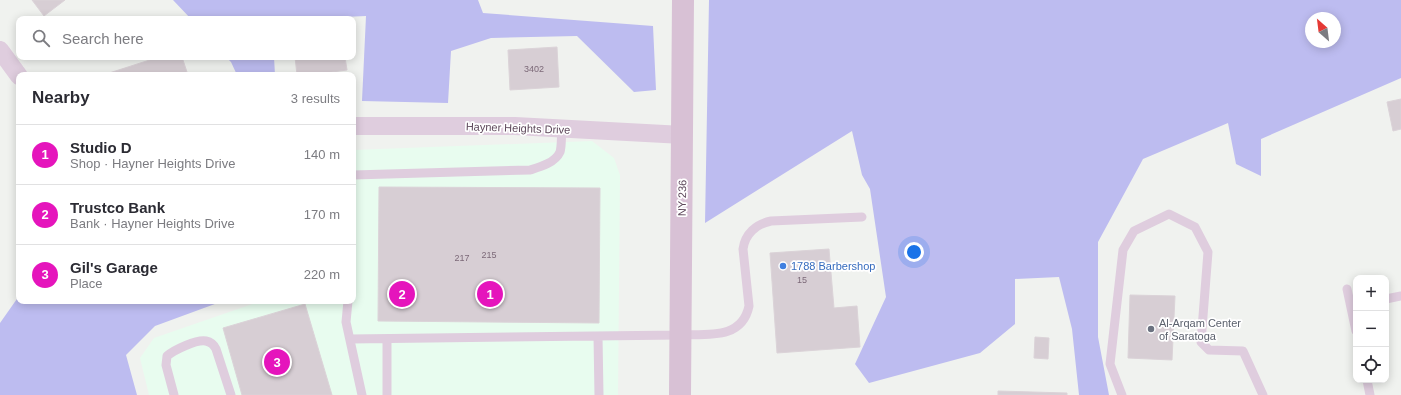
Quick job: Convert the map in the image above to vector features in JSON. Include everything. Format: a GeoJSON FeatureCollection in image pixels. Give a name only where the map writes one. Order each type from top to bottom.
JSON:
{"type":"FeatureCollection","features":[{"type":"Feature","properties":{"kind":"main road","name":"NY 236"},"geometry":{"type":"LineString","coordinates":[[680,395],[683,0]]}},
{"type":"Feature","properties":{"kind":"street"},"geometry":{"type":"LineString","coordinates":[[0,50],[16,72]]}},
{"type":"Feature","properties":{"kind":"street","name":"Hayner Heights Drive"},"geometry":{"type":"LineString","coordinates":[[356,126],[515,126],[683,135]]}},
{"type":"Feature","properties":{"kind":"lane"},"geometry":{"type":"LineString","coordinates":[[356,175],[530,170],[543,167],[553,160],[560,152],[562,129]]}},
{"type":"Feature","properties":{"kind":"lane"},"geometry":{"type":"LineString","coordinates":[[1122,395],[1110,364],[1123,250],[1134,231],[1170,214],[1195,227],[1208,252],[1201,342],[1209,350],[1243,351],[1263,395]]}},
{"type":"Feature","properties":{"kind":"lane"},"geometry":{"type":"LineString","coordinates":[[350,340],[725,333],[736,328],[742,323],[747,315],[749,306],[743,249],[744,242],[750,232],[764,223],[771,221],[862,217]]}},
{"type":"Feature","properties":{"kind":"lane"},"geometry":{"type":"LineString","coordinates":[[1347,289],[1353,306]]}},
{"type":"Feature","properties":{"kind":"lane"},"geometry":{"type":"LineString","coordinates":[[1389,298],[1401,296]]}},
{"type":"Feature","properties":{"kind":"lane"},"geometry":{"type":"LineString","coordinates":[[348,304],[346,322],[362,395]]}},
{"type":"Feature","properties":{"kind":"lane"},"geometry":{"type":"LineString","coordinates":[[598,336],[598,395]]}},
{"type":"Feature","properties":{"kind":"lane"},"geometry":{"type":"LineString","coordinates":[[387,339],[387,395]]}},
{"type":"Feature","properties":{"kind":"lane"},"geometry":{"type":"LineString","coordinates":[[174,395],[166,365],[167,356],[175,350],[200,341],[209,342],[214,345],[231,395]]}},
{"type":"Feature","properties":{"kind":"lane"},"geometry":{"type":"LineString","coordinates":[[1368,383],[1370,395]]}},
{"type":"Feature","properties":{"kind":"shaded area"},"geometry":{"type":"Polygon","coordinates":[[[173,0],[478,0],[483,13],[653,26],[656,90],[634,92],[577,36],[491,38],[451,51],[448,103],[362,101],[366,16],[188,16],[173,0]]]}},
{"type":"Feature","properties":{"kind":"shaded area"},"geometry":{"type":"Polygon","coordinates":[[[709,0],[1401,0],[1401,78],[1261,139],[1261,176],[1236,164],[1228,123],[1143,159],[1098,242],[1098,337],[1109,395],[1079,395],[1072,329],[1059,277],[1015,279],[1015,324],[980,353],[869,383],[855,364],[886,297],[870,189],[862,175],[852,131],[705,223],[709,0]]]}},
{"type":"Feature","properties":{"kind":"shaded area"},"geometry":{"type":"Polygon","coordinates":[[[229,60],[274,60],[275,72],[236,72],[229,60]]]}},
{"type":"Feature","properties":{"kind":"shaded area"},"geometry":{"type":"Polygon","coordinates":[[[592,141],[614,158],[620,175],[618,395],[149,395],[140,358],[154,338],[252,304],[356,304],[356,150],[592,141]]]}},
{"type":"Feature","properties":{"kind":"shaded area"},"geometry":{"type":"Polygon","coordinates":[[[16,300],[16,304],[215,304],[155,326],[126,355],[137,395],[0,395],[0,323],[16,300]]]}},
{"type":"Feature","properties":{"kind":"building"},"geometry":{"type":"Polygon","coordinates":[[[32,0],[65,0],[44,16],[32,0]]]}},
{"type":"Feature","properties":{"kind":"building"},"geometry":{"type":"Polygon","coordinates":[[[557,47],[559,87],[510,90],[508,50],[557,47]]]}},
{"type":"Feature","properties":{"kind":"building"},"geometry":{"type":"Polygon","coordinates":[[[150,60],[183,60],[187,72],[112,72],[150,60]]]}},
{"type":"Feature","properties":{"kind":"building"},"geometry":{"type":"Polygon","coordinates":[[[295,60],[345,60],[347,70],[332,72],[297,72],[295,60]]]}},
{"type":"Feature","properties":{"kind":"building"},"geometry":{"type":"Polygon","coordinates":[[[1401,99],[1401,129],[1393,131],[1387,102],[1401,99]]]}},
{"type":"Feature","properties":{"kind":"building"},"geometry":{"type":"Polygon","coordinates":[[[379,187],[600,188],[599,323],[378,321],[379,187]]]}},
{"type":"Feature","properties":{"kind":"building"},"geometry":{"type":"Polygon","coordinates":[[[829,249],[834,308],[857,306],[860,347],[777,353],[770,253],[829,249]]]}},
{"type":"Feature","properties":{"kind":"building","name":"Al-Arqam Center of Saratoga"},"geometry":{"type":"Polygon","coordinates":[[[1130,295],[1175,296],[1172,360],[1128,358],[1130,295]]]}},
{"type":"Feature","properties":{"kind":"building"},"geometry":{"type":"Polygon","coordinates":[[[305,304],[332,395],[242,395],[223,328],[305,304]]]}},
{"type":"Feature","properties":{"kind":"building"},"geometry":{"type":"Polygon","coordinates":[[[1035,337],[1049,338],[1048,359],[1034,358],[1035,337]]]}},
{"type":"Feature","properties":{"kind":"building"},"geometry":{"type":"Polygon","coordinates":[[[998,391],[1067,393],[1067,395],[998,395],[998,391]]]}},
{"type":"Feature","properties":{"kind":"place","name":"1788 Barbershop"},"geometry":{"type":"Point","coordinates":[783,266]}},
{"type":"Feature","properties":{"kind":"place","name":"Trustco Bank"},"geometry":{"type":"Point","coordinates":[402,294]}},
{"type":"Feature","properties":{"kind":"place","name":"Studio D"},"geometry":{"type":"Point","coordinates":[490,294]}},
{"type":"Feature","properties":{"kind":"place","name":"Al-Arqam Center of Saratoga"},"geometry":{"type":"Point","coordinates":[1151,329]}},
{"type":"Feature","properties":{"kind":"place","name":"Gil's Garage"},"geometry":{"type":"Point","coordinates":[277,362]}}]}
